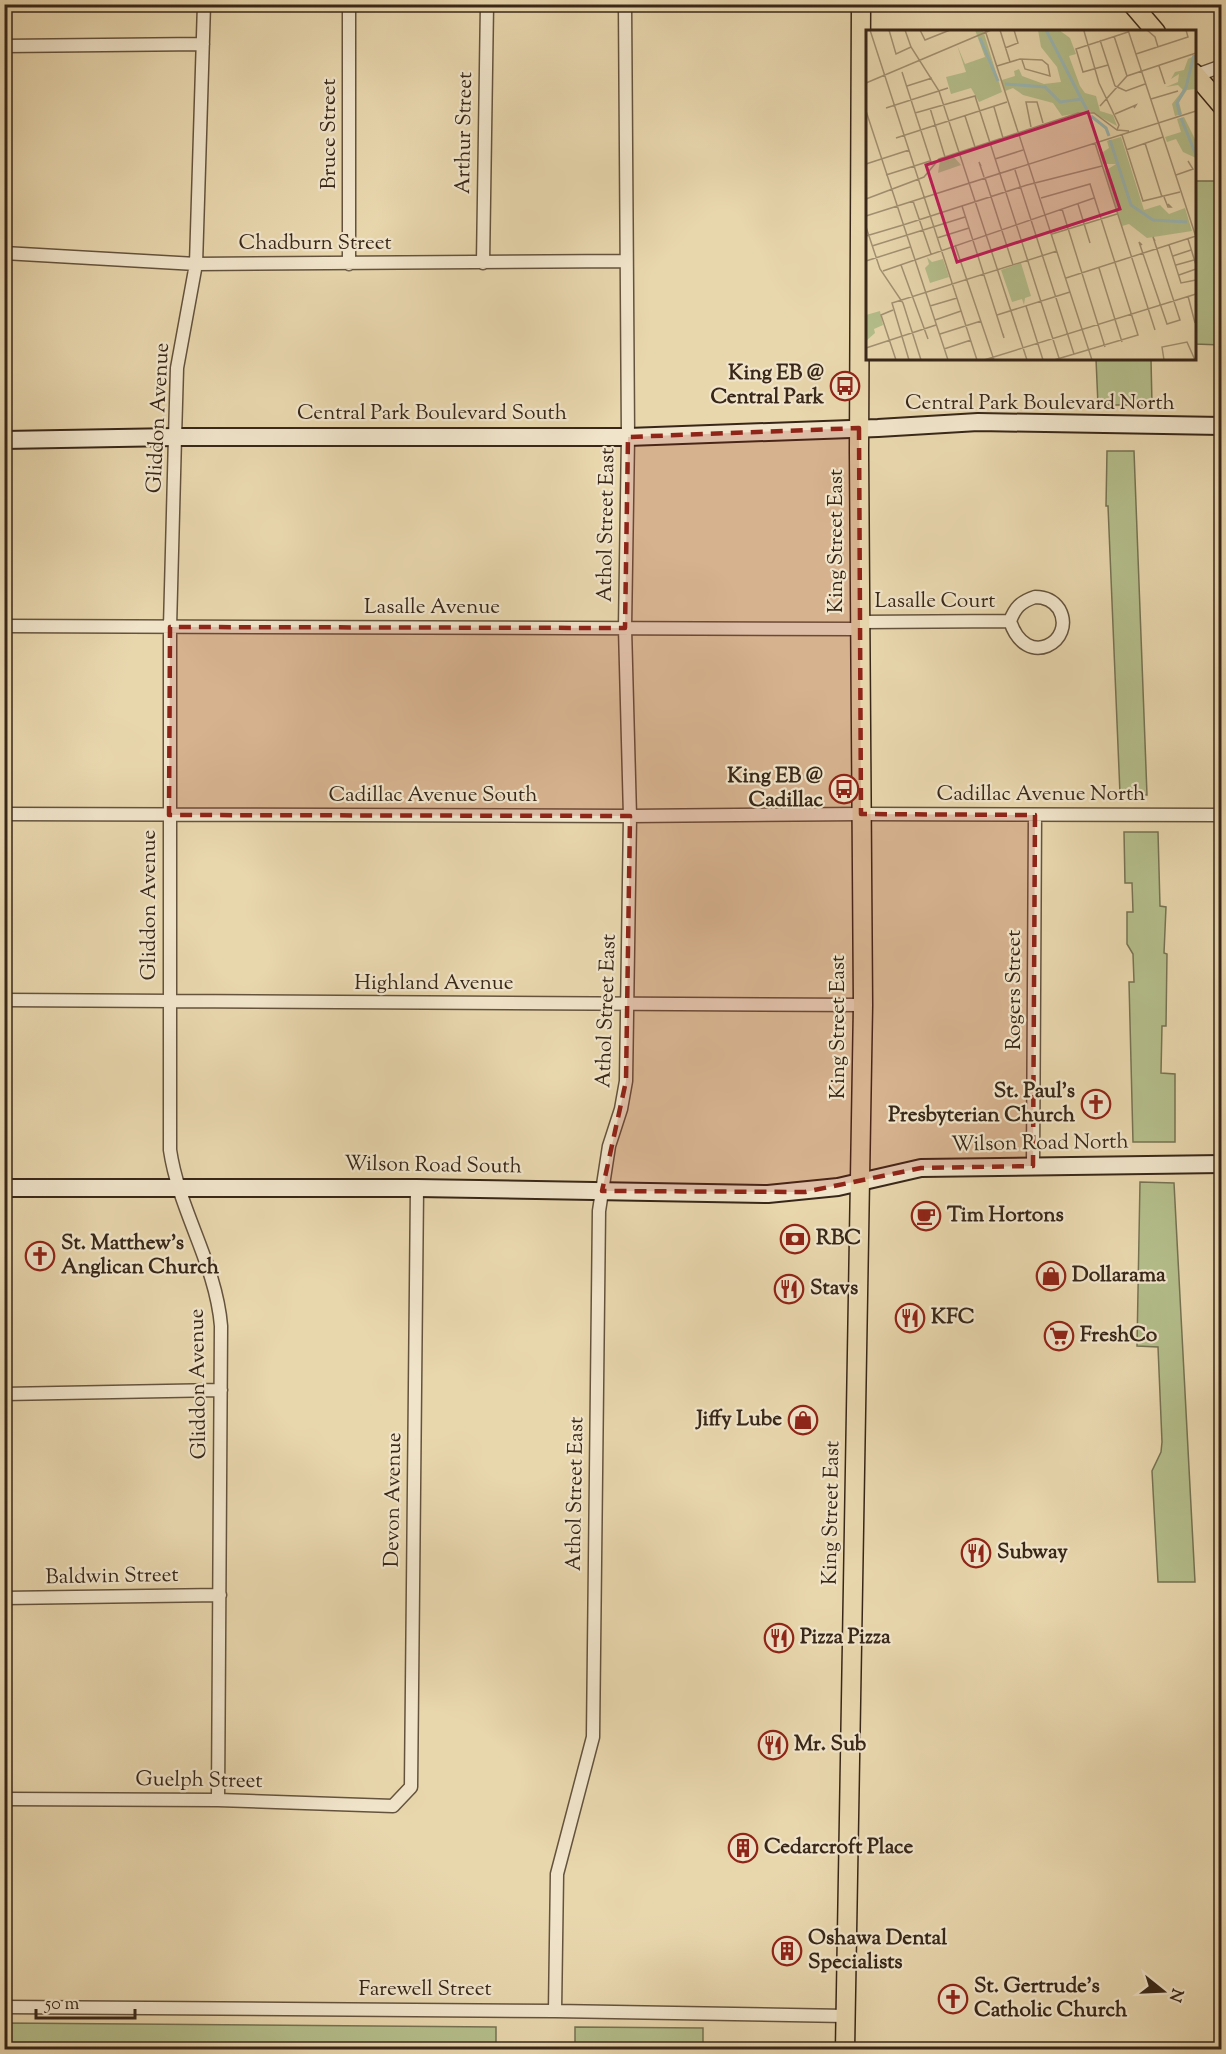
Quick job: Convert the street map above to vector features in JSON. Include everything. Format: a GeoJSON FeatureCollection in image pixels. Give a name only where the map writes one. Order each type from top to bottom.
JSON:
{"type":"FeatureCollection","features":[{"type":"Feature","properties":{"kind":"main road","name":"King Street East"},"geometry":{"type":"LineString","coordinates":[[845,2049],[863,1005],[859,428],[864,254],[861,4]]}},
{"type":"Feature","properties":{"kind":"main road"},"geometry":{"type":"LineString","coordinates":[[1132,4],[1154,30]]}},
{"type":"Feature","properties":{"kind":"main road"},"geometry":{"type":"LineString","coordinates":[[1196,74],[1221,106]]}},
{"type":"Feature","properties":{"kind":"main road","name":"Central Park Boulevard North"},"geometry":{"type":"LineString","coordinates":[[859,428],[978,422],[1221,426]]}},
{"type":"Feature","properties":{"kind":"main road","name":"Central Park Boulevard South"},"geometry":{"type":"LineString","coordinates":[[4,440],[174,437],[627,437],[859,428]]}},
{"type":"Feature","properties":{"kind":"main road","name":"Wilson Road North"},"geometry":{"type":"LineString","coordinates":[[860,1183],[921,1168],[1221,1164]]}},
{"type":"Feature","properties":{"kind":"main road","name":"Wilson Road South"},"geometry":{"type":"LineString","coordinates":[[4,1188],[178,1186],[768,1194],[805,1192],[860,1183]]}},
{"type":"Feature","properties":{"kind":"street","name":"Gliddon Avenue"},"geometry":{"type":"LineString","coordinates":[[204,4],[196,264],[177,368],[174,437],[169,815],[171,1149],[178,1186],[219,1302],[221,1390],[218,1800]]}},
{"type":"Feature","properties":{"kind":"street","name":"Bruce Street"},"geometry":{"type":"LineString","coordinates":[[349,4],[349,264]]}},
{"type":"Feature","properties":{"kind":"street","name":"Arthur Street"},"geometry":{"type":"LineString","coordinates":[[483,262],[487,4]]}},
{"type":"Feature","properties":{"kind":"street","name":"Athol Street East"},"geometry":{"type":"LineString","coordinates":[[555,2011],[557,1875],[593,1737],[599,1211],[609,1146],[625,1089],[630,816],[625,628],[626,4]]}},
{"type":"Feature","properties":{"kind":"street"},"geometry":{"type":"LineString","coordinates":[[4,46],[203,44]]}},
{"type":"Feature","properties":{"kind":"street"},"geometry":{"type":"LineString","coordinates":[[1196,74],[1221,66]]}},
{"type":"Feature","properties":{"kind":"street","name":"Chadburn Street"},"geometry":{"type":"LineString","coordinates":[[4,254],[196,264],[626,261]]}},
{"type":"Feature","properties":{"kind":"street","name":"Lasalle Court"},"geometry":{"type":"LineString","coordinates":[[1043,597],[1056,605],[1063,623],[1058,638],[1040,648],[1022,644],[1010,621],[1023,601],[1043,597]]}},
{"type":"Feature","properties":{"kind":"street","name":"Lasalle Court"},"geometry":{"type":"LineString","coordinates":[[860,625],[1010,621]]}},
{"type":"Feature","properties":{"kind":"street","name":"Lasalle Avenue"},"geometry":{"type":"LineString","coordinates":[[4,626],[625,628],[860,625]]}},
{"type":"Feature","properties":{"kind":"street","name":"Cadillac Avenue South"},"geometry":{"type":"LineString","coordinates":[[4,814],[630,816],[861,814]]}},
{"type":"Feature","properties":{"kind":"street","name":"Cadillac Avenue North"},"geometry":{"type":"LineString","coordinates":[[861,814],[1221,815]]}},
{"type":"Feature","properties":{"kind":"street","name":"Rogers Street"},"geometry":{"type":"LineString","coordinates":[[1033,1166],[1035,815]]}},
{"type":"Feature","properties":{"kind":"street","name":"Highland Avenue"},"geometry":{"type":"LineString","coordinates":[[4,1000],[863,1005]]}},
{"type":"Feature","properties":{"kind":"street","name":"Devon Avenue"},"geometry":{"type":"LineString","coordinates":[[393,1806],[411,1787],[417,1188]]}},
{"type":"Feature","properties":{"kind":"street"},"geometry":{"type":"LineString","coordinates":[[4,1394],[221,1390]]}},
{"type":"Feature","properties":{"kind":"street","name":"Baldwin Street"},"geometry":{"type":"LineString","coordinates":[[4,1599],[220,1595]]}},
{"type":"Feature","properties":{"kind":"street","name":"Guelph Street"},"geometry":{"type":"LineString","coordinates":[[4,1799],[218,1800],[393,1806]]}},
{"type":"Feature","properties":{"kind":"street","name":"Farewell Street"},"geometry":{"type":"LineString","coordinates":[[4,2007],[555,2011],[846,2016]]}},
{"type":"Feature","properties":{"kind":"highlighted area"},"geometry":{"type":"Polygon","coordinates":[[[859,428],[861,814],[1035,815],[1033,1166],[921,1168],[805,1192],[602,1191],[626,1081],[630,816],[169,815],[170,627],[625,628],[628,437],[859,428]]]}},
{"type":"Feature","properties":{"kind":"green space"},"geometry":{"type":"Polygon","coordinates":[[[1196,181],[1221,181],[1221,345],[1196,344],[1196,181]]]}},
{"type":"Feature","properties":{"kind":"green space"},"geometry":{"type":"Polygon","coordinates":[[[1096,360],[1151,360],[1152,405],[1098,405],[1096,360]]]}},
{"type":"Feature","properties":{"kind":"green space"},"geometry":{"type":"Polygon","coordinates":[[[1107,451],[1134,451],[1147,795],[1120,794],[1108,506],[1106,506],[1107,451]]]}},
{"type":"Feature","properties":{"kind":"green space"},"geometry":{"type":"Polygon","coordinates":[[[1124,832],[1158,832],[1160,906],[1166,907],[1164,953],[1167,954],[1166,1026],[1162,1026],[1161,1073],[1175,1074],[1175,1142],[1133,1142],[1129,982],[1134,982],[1133,954],[1127,944],[1127,912],[1133,912],[1132,883],[1125,883],[1124,832]]]}},
{"type":"Feature","properties":{"kind":"green space"},"geometry":{"type":"Polygon","coordinates":[[[1140,1182],[1174,1183],[1195,1582],[1158,1582],[1152,1471],[1161,1452],[1162,1442],[1158,1347],[1137,1346],[1140,1182]]]}},
{"type":"Feature","properties":{"kind":"green space"},"geometry":{"type":"Polygon","coordinates":[[[5,2023],[496,2027],[496,2049],[5,2049],[5,2023]]]}},
{"type":"Feature","properties":{"kind":"green space"},"geometry":{"type":"Polygon","coordinates":[[[575,2027],[703,2028],[703,2047],[710,2049],[575,2049],[575,2027]]]}},
{"type":"Feature","properties":{"kind":"place","name":"King EB @ Central Park"},"geometry":{"type":"Point","coordinates":[845,386]}},
{"type":"Feature","properties":{"kind":"place","name":"King EB @ Cadillac"},"geometry":{"type":"Point","coordinates":[844,789]}},
{"type":"Feature","properties":{"kind":"place","name":"St. Paul's Presbyterian Church"},"geometry":{"type":"Point","coordinates":[1096,1104]}},
{"type":"Feature","properties":{"kind":"place","name":"Tim Hortons"},"geometry":{"type":"Point","coordinates":[926,1216]}},
{"type":"Feature","properties":{"kind":"place","name":"RBC"},"geometry":{"type":"Point","coordinates":[795,1239]}},
{"type":"Feature","properties":{"kind":"place","name":"St. Matthew's Anglican Church"},"geometry":{"type":"Point","coordinates":[40,1256]}},
{"type":"Feature","properties":{"kind":"place","name":"Dollarama"},"geometry":{"type":"Point","coordinates":[1051,1276]}},
{"type":"Feature","properties":{"kind":"place","name":"Stavs"},"geometry":{"type":"Point","coordinates":[789,1289]}},
{"type":"Feature","properties":{"kind":"place","name":"KFC"},"geometry":{"type":"Point","coordinates":[910,1318]}},
{"type":"Feature","properties":{"kind":"place","name":"FreshCo"},"geometry":{"type":"Point","coordinates":[1059,1336]}},
{"type":"Feature","properties":{"kind":"place","name":"Jiffy Lube"},"geometry":{"type":"Point","coordinates":[803,1420]}},
{"type":"Feature","properties":{"kind":"place","name":"Subway"},"geometry":{"type":"Point","coordinates":[976,1553]}},
{"type":"Feature","properties":{"kind":"place","name":"Pizza Pizza"},"geometry":{"type":"Point","coordinates":[779,1638]}},
{"type":"Feature","properties":{"kind":"place","name":"Mr. Sub"},"geometry":{"type":"Point","coordinates":[773,1745]}},
{"type":"Feature","properties":{"kind":"place","name":"Cedarcroft Place"},"geometry":{"type":"Point","coordinates":[743,1848]}},
{"type":"Feature","properties":{"kind":"place","name":"Oshawa Dental Specialists"},"geometry":{"type":"Point","coordinates":[787,1951]}},
{"type":"Feature","properties":{"kind":"place","name":"St. Gertrude's Catholic Church"},"geometry":{"type":"Point","coordinates":[953,1999]}}]}
